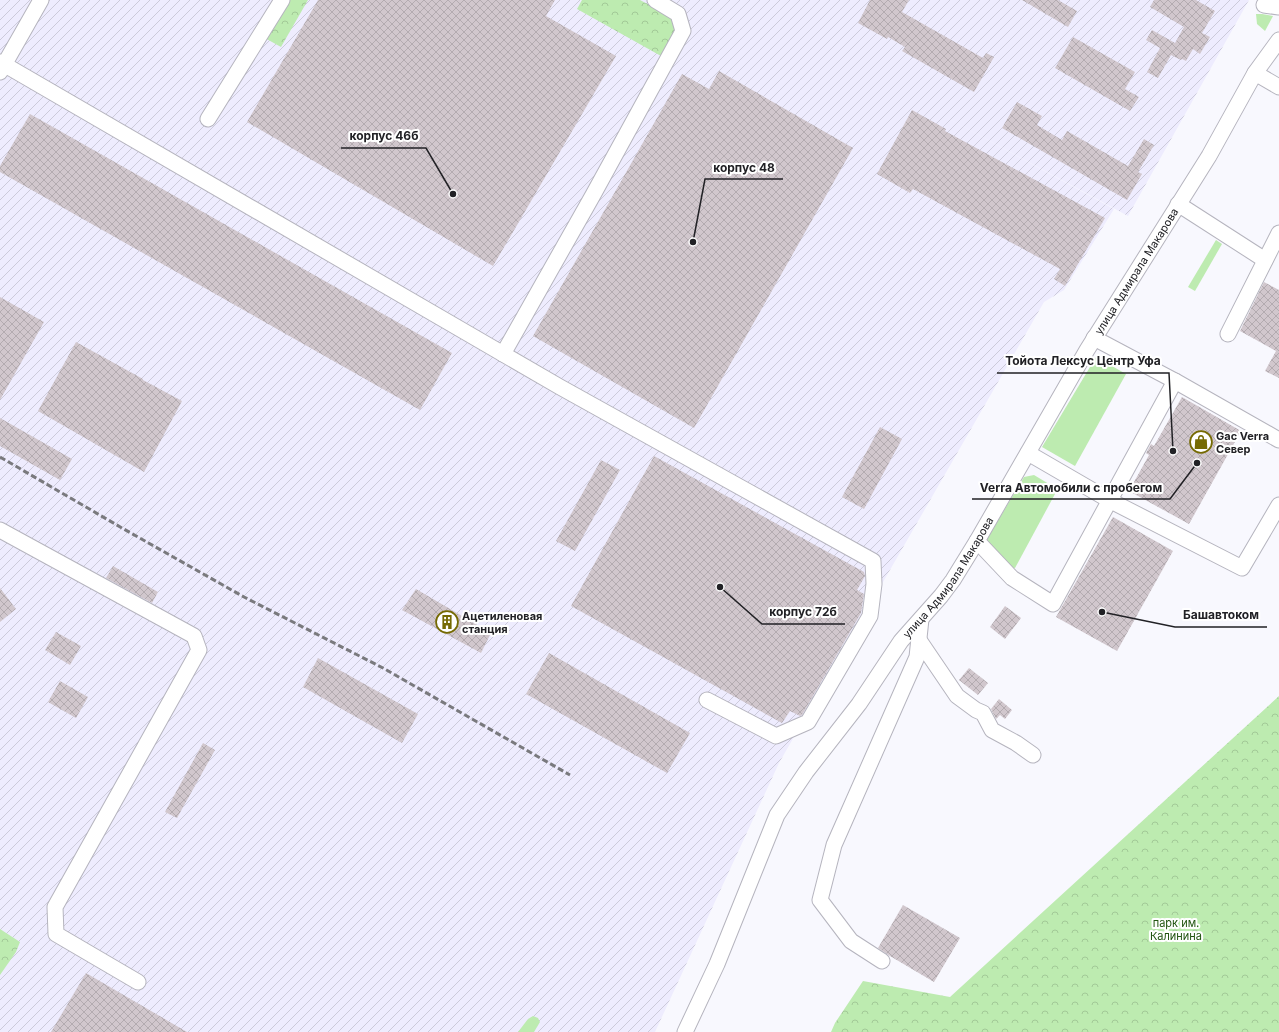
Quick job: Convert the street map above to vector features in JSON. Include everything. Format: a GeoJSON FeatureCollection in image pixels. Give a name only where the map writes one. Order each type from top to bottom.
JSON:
{"type":"FeatureCollection","features":[{"type":"Feature","properties":{"kind":"street"},"geometry":{"type":"LineString","coordinates":[[41,0],[1,66],[503,354],[873,562],[874,584],[870,616],[808,722],[776,736],[707,700]]}},
{"type":"Feature","properties":{"kind":"street"},"geometry":{"type":"LineString","coordinates":[[208,119],[282,0]]}},
{"type":"Feature","properties":{"kind":"street"},"geometry":{"type":"LineString","coordinates":[[503,354],[597,188],[683,31],[678,14],[655,0]]}},
{"type":"Feature","properties":{"kind":"street","name":"улица Адмирала Макарова"},"geometry":{"type":"LineString","coordinates":[[685,1032],[717,964],[777,815],[806,772],[859,704],[901,641],[941,596],[977,542],[1094,338],[1209,156],[1255,73],[1279,40]]}},
{"type":"Feature","properties":{"kind":"street"},"geometry":{"type":"LineString","coordinates":[[1255,73],[1279,87]]}},
{"type":"Feature","properties":{"kind":"street"},"geometry":{"type":"LineString","coordinates":[[1178,204],[1265,260]]}},
{"type":"Feature","properties":{"kind":"street"},"geometry":{"type":"LineString","coordinates":[[1228,334],[1279,233]]}},
{"type":"Feature","properties":{"kind":"street"},"geometry":{"type":"LineString","coordinates":[[1094,338],[1175,381],[1279,440]]}},
{"type":"Feature","properties":{"kind":"street"},"geometry":{"type":"LineString","coordinates":[[977,542],[1012,578],[1053,604],[1175,381]]}},
{"type":"Feature","properties":{"kind":"street"},"geometry":{"type":"LineString","coordinates":[[1028,453],[1109,500],[1242,568],[1279,505]]}},
{"type":"Feature","properties":{"kind":"street"},"geometry":{"type":"LineString","coordinates":[[0,530],[194,636],[199,650],[54,907],[56,934],[138,982]]}},
{"type":"Feature","properties":{"kind":"street"},"geometry":{"type":"LineString","coordinates":[[882,961],[850,941],[820,900],[834,844],[917,656],[920,619]]}},
{"type":"Feature","properties":{"kind":"street"},"geometry":{"type":"LineString","coordinates":[[919,640],[957,696],[976,710],[983,713],[992,730],[1016,743],[1033,755]]}},
{"type":"Feature","properties":{"kind":"shaded area"},"geometry":{"type":"Polygon","coordinates":[[[0,0],[1249,0],[1128,216],[929,108],[1114,209],[1064,290],[1044,302],[779,763],[655,1032],[0,1032],[0,0]]]}},
{"type":"Feature","properties":{"kind":"green space"},"geometry":{"type":"Polygon","coordinates":[[[285,0],[308,0],[281,47],[263,37],[285,0]]]}},
{"type":"Feature","properties":{"kind":"green space"},"geometry":{"type":"Polygon","coordinates":[[[582,0],[640,0],[674,18],[677,26],[661,56],[577,9],[582,0]]]}},
{"type":"Feature","properties":{"kind":"green space"},"geometry":{"type":"Polygon","coordinates":[[[1256,14],[1273,16],[1265,31],[1257,24],[1256,14]]]}},
{"type":"Feature","properties":{"kind":"green space"},"geometry":{"type":"Polygon","coordinates":[[[1216,240],[1222,244],[1195,291],[1188,287],[1216,240]]]}},
{"type":"Feature","properties":{"kind":"green space"},"geometry":{"type":"Polygon","coordinates":[[[1096,357],[1126,374],[1075,466],[1042,447],[1096,357]]]}},
{"type":"Feature","properties":{"kind":"green space"},"geometry":{"type":"Polygon","coordinates":[[[1034,475],[1054,487],[1055,494],[1015,568],[1005,567],[987,543],[987,539],[1024,477],[1034,475]]]}},
{"type":"Feature","properties":{"kind":"green space","name":"парк им. Калинина"},"geometry":{"type":"Polygon","coordinates":[[[1279,696],[1279,1032],[831,1032],[835,1023],[863,981],[950,997],[1279,696]]]}},
{"type":"Feature","properties":{"kind":"green space"},"geometry":{"type":"Polygon","coordinates":[[[0,929],[20,942],[16,952],[0,975],[0,929]]]}},
{"type":"Feature","properties":{"kind":"green space"},"geometry":{"type":"Polygon","coordinates":[[[533,1016],[538,1018],[540,1022],[534,1032],[518,1032],[528,1019],[533,1016]]]}},
{"type":"Feature","properties":{"kind":"building"},"geometry":{"type":"Polygon","coordinates":[[[318,0],[555,0],[546,16],[616,56],[493,266],[247,122],[318,0]]]}},
{"type":"Feature","properties":{"kind":"building"},"geometry":{"type":"Polygon","coordinates":[[[870,0],[909,0],[902,12],[983,58],[986,53],[994,57],[974,92],[902,51],[905,47],[858,23],[870,0]]]}},
{"type":"Feature","properties":{"kind":"building"},"geometry":{"type":"Polygon","coordinates":[[[1022,0],[1058,0],[1077,11],[1068,27],[1022,0]]]}},
{"type":"Feature","properties":{"kind":"building"},"geometry":{"type":"Polygon","coordinates":[[[1154,0],[1196,0],[1215,11],[1202,33],[1210,37],[1200,54],[1193,49],[1186,61],[1171,55],[1158,78],[1147,72],[1160,48],[1146,40],[1152,30],[1175,43],[1184,27],[1150,7],[1154,0]]]}},
{"type":"Feature","properties":{"kind":"building"},"geometry":{"type":"Polygon","coordinates":[[[1073,37],[1135,72],[1125,89],[1139,97],[1130,111],[1055,68],[1073,37]]]}},
{"type":"Feature","properties":{"kind":"building"},"geometry":{"type":"Polygon","coordinates":[[[719,71],[853,148],[694,428],[533,336],[682,74],[709,89],[719,71]]]}},
{"type":"Feature","properties":{"kind":"building"},"geometry":{"type":"Polygon","coordinates":[[[1017,102],[1042,116],[1037,125],[1062,140],[1067,131],[1128,166],[1144,139],[1154,145],[1138,172],[1142,174],[1127,200],[1002,128],[1017,102]]]}},
{"type":"Feature","properties":{"kind":"building"},"geometry":{"type":"Polygon","coordinates":[[[912,110],[946,129],[945,131],[1105,218],[1065,286],[1054,279],[1060,269],[913,189],[910,193],[877,174],[912,110]]]}},
{"type":"Feature","properties":{"kind":"building"},"geometry":{"type":"Polygon","coordinates":[[[30,114],[452,353],[420,410],[0,172],[0,166],[30,114]]]}},
{"type":"Feature","properties":{"kind":"building"},"geometry":{"type":"Polygon","coordinates":[[[1264,282],[1279,290],[1279,378],[1265,371],[1276,351],[1240,331],[1264,282]]]}},
{"type":"Feature","properties":{"kind":"building"},"geometry":{"type":"Polygon","coordinates":[[[0,297],[44,322],[0,400],[0,297]]]}},
{"type":"Feature","properties":{"kind":"building"},"geometry":{"type":"Polygon","coordinates":[[[76,342],[182,401],[144,472],[38,411],[76,342]]]}},
{"type":"Feature","properties":{"kind":"building"},"geometry":{"type":"Polygon","coordinates":[[[1182,397],[1241,431],[1189,524],[1129,491],[1149,455],[1146,453],[1151,444],[1154,446],[1182,397]]]}},
{"type":"Feature","properties":{"kind":"building"},"geometry":{"type":"Polygon","coordinates":[[[0,418],[72,459],[60,480],[0,446],[0,418]]]}},
{"type":"Feature","properties":{"kind":"building"},"geometry":{"type":"Polygon","coordinates":[[[880,427],[902,439],[864,509],[842,497],[880,427]]]}},
{"type":"Feature","properties":{"kind":"building"},"geometry":{"type":"Polygon","coordinates":[[[654,456],[864,572],[865,576],[857,590],[864,594],[861,613],[802,715],[800,716],[790,711],[782,723],[571,606],[654,456]]]}},
{"type":"Feature","properties":{"kind":"building"},"geometry":{"type":"Polygon","coordinates":[[[601,460],[620,470],[575,551],[556,541],[601,460]]]}},
{"type":"Feature","properties":{"kind":"building"},"geometry":{"type":"Polygon","coordinates":[[[1113,517],[1173,551],[1117,651],[1056,617],[1113,517]]]}},
{"type":"Feature","properties":{"kind":"building"},"geometry":{"type":"Polygon","coordinates":[[[113,566],[158,592],[152,603],[106,578],[113,566]]]}},
{"type":"Feature","properties":{"kind":"building"},"geometry":{"type":"Polygon","coordinates":[[[0,588],[16,609],[0,622],[0,588]]]}},
{"type":"Feature","properties":{"kind":"building","name":"Ацетиленовая станция"},"geometry":{"type":"Polygon","coordinates":[[[416,589],[491,633],[481,653],[402,610],[416,589]]]}},
{"type":"Feature","properties":{"kind":"building"},"geometry":{"type":"Polygon","coordinates":[[[1005,606],[1021,618],[1005,639],[990,627],[1005,606]]]}},
{"type":"Feature","properties":{"kind":"building"},"geometry":{"type":"Polygon","coordinates":[[[56,632],[81,646],[70,665],[45,650],[56,632]]]}},
{"type":"Feature","properties":{"kind":"building"},"geometry":{"type":"Polygon","coordinates":[[[549,653],[690,733],[667,773],[526,694],[549,653]]]}},
{"type":"Feature","properties":{"kind":"building"},"geometry":{"type":"Polygon","coordinates":[[[318,658],[418,714],[402,743],[303,687],[318,658]]]}},
{"type":"Feature","properties":{"kind":"building"},"geometry":{"type":"Polygon","coordinates":[[[969,668],[988,683],[978,695],[959,680],[969,668]]]}},
{"type":"Feature","properties":{"kind":"building"},"geometry":{"type":"Polygon","coordinates":[[[60,681],[88,697],[76,718],[48,702],[60,681]]]}},
{"type":"Feature","properties":{"kind":"building"},"geometry":{"type":"Polygon","coordinates":[[[999,699],[1012,710],[1005,719],[1000,715],[996,719],[991,709],[999,699]]]}},
{"type":"Feature","properties":{"kind":"building"},"geometry":{"type":"Polygon","coordinates":[[[203,743],[215,750],[177,818],[165,812],[203,743]]]}},
{"type":"Feature","properties":{"kind":"building"},"geometry":{"type":"Polygon","coordinates":[[[903,905],[960,938],[934,982],[878,948],[903,905]]]}},
{"type":"Feature","properties":{"kind":"building"},"geometry":{"type":"Polygon","coordinates":[[[86,973],[187,1032],[51,1032],[86,973]]]}},
{"type":"Feature","properties":{"kind":"railway"},"geometry":{"type":"LineString","coordinates":[[0,457],[244,597],[383,668],[570,775]]}},
{"type":"Feature","properties":{"kind":"place","name":"корпус 46б"},"geometry":{"type":"Point","coordinates":[453,194]}},
{"type":"Feature","properties":{"kind":"place","name":"корпус 48"},"geometry":{"type":"Point","coordinates":[693,242]}},
{"type":"Feature","properties":{"kind":"place","name":"Gac Verra Север"},"geometry":{"type":"Point","coordinates":[1201,442]}},
{"type":"Feature","properties":{"kind":"place","name":"Тойота Лексус Центр Уфа"},"geometry":{"type":"Point","coordinates":[1173,451]}},
{"type":"Feature","properties":{"kind":"place","name":"Verra Автомобили с пробегом"},"geometry":{"type":"Point","coordinates":[1197,463]}},
{"type":"Feature","properties":{"kind":"place","name":"корпус 72б"},"geometry":{"type":"Point","coordinates":[720,587]}},
{"type":"Feature","properties":{"kind":"place","name":"Башавтоком"},"geometry":{"type":"Point","coordinates":[1102,612]}},
{"type":"Feature","properties":{"kind":"place","name":"Ацетиленовая станция"},"geometry":{"type":"Point","coordinates":[447,622]}}]}
